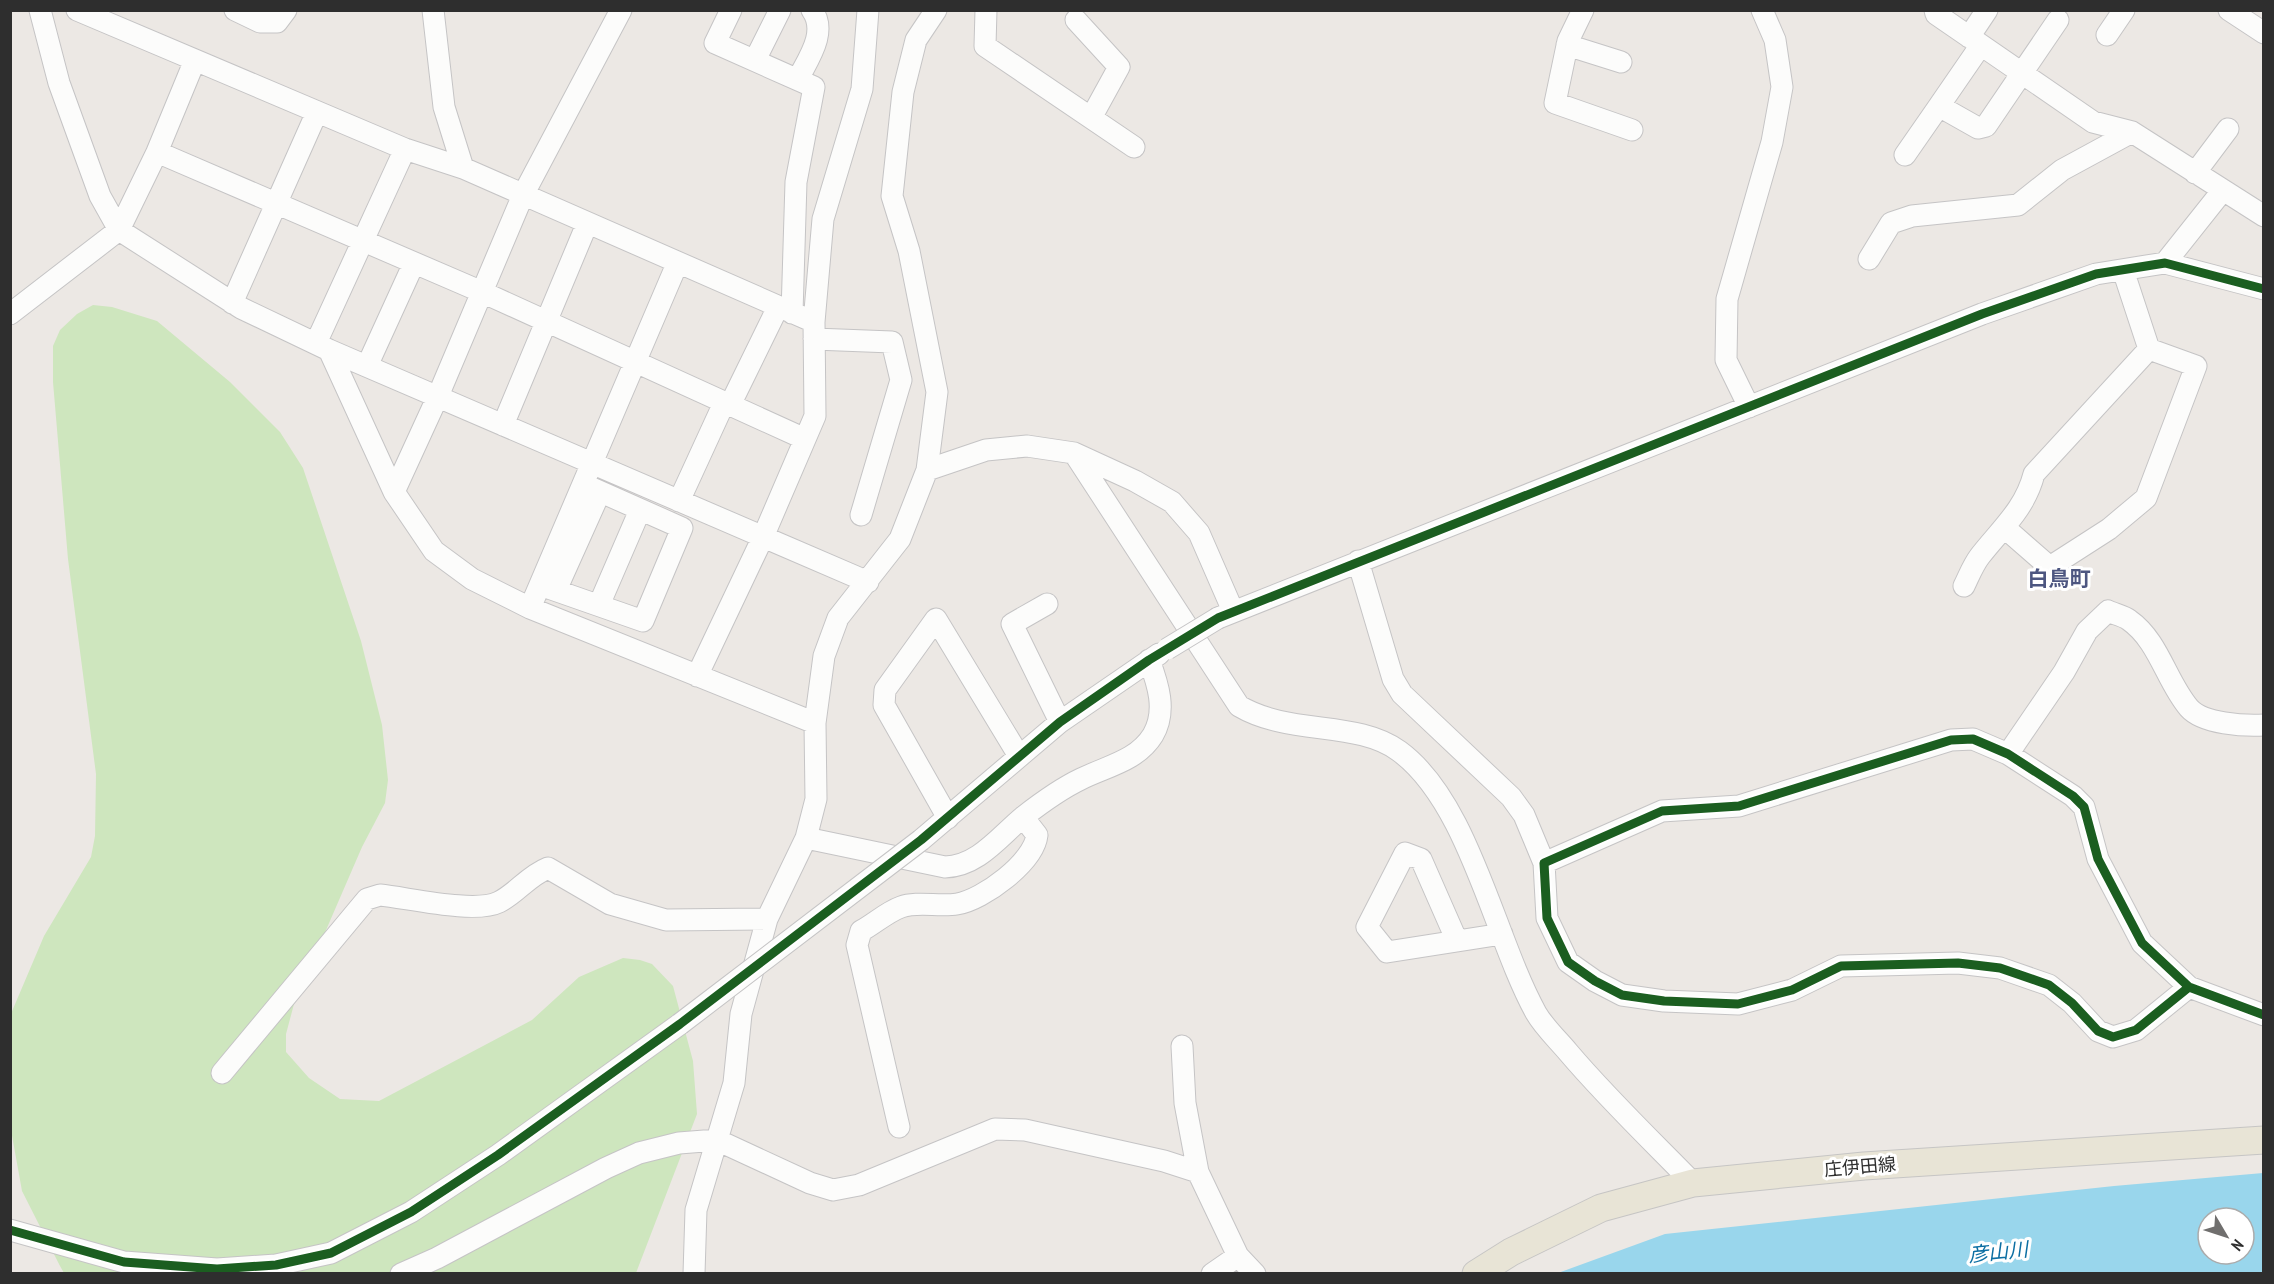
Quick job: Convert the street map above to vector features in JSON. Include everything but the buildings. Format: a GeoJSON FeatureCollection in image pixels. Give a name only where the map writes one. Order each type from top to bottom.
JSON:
{"type":"FeatureCollection","features":[{"type":"Feature","properties":{"kind":"main road","name":"庄伊田線"},"geometry":{"type":"LineString","coordinates":[[1476,1274],[1510,1252],[1601,1208],[1693,1183],[1875,1165],[2264,1140]]}},
{"type":"Feature","properties":{"kind":"street"},"geometry":{"type":"LineString","coordinates":[[40,10],[59,83],[100,196],[119,230],[232,303],[322,346],[868,582]]}},
{"type":"Feature","properties":{"kind":"street"},"geometry":{"type":"LineString","coordinates":[[77,10],[317,112],[405,148],[463,168],[785,310],[814,331],[892,342],[901,380],[861,514]]}},
{"type":"Feature","properties":{"kind":"street"},"geometry":{"type":"LineString","coordinates":[[235,10],[260,22],[277,22],[286,10]]}},
{"type":"Feature","properties":{"kind":"street"},"geometry":{"type":"LineString","coordinates":[[433,10],[444,107],[463,168]]}},
{"type":"Feature","properties":{"kind":"street"},"geometry":{"type":"LineString","coordinates":[[394,492],[438,396],[523,195],[621,10]]}},
{"type":"Feature","properties":{"kind":"street"},"geometry":{"type":"LineString","coordinates":[[679,501],[727,404],[785,310],[796,182],[814,87],[715,43],[731,10]]}},
{"type":"Feature","properties":{"kind":"street"},"geometry":{"type":"LineString","coordinates":[[755,60],[780,10]]}},
{"type":"Feature","properties":{"kind":"street"},"geometry":{"type":"LineString","coordinates":[[798,79],[818,37],[817,17],[812,10]]}},
{"type":"Feature","properties":{"kind":"street"},"geometry":{"type":"LineString","coordinates":[[697,676],[763,537],[815,416],[814,331],[823,219],[862,89],[868,10]]}},
{"type":"Feature","properties":{"kind":"street"},"geometry":{"type":"LineString","coordinates":[[694,1274],[696,1210],[734,1083],[741,1014],[767,919],[806,838],[816,799],[815,723],[824,656],[838,618],[900,539],[927,470],[937,392],[909,251],[892,196],[903,92],[916,40],[936,10]]}},
{"type":"Feature","properties":{"kind":"street"},"geometry":{"type":"LineString","coordinates":[[986,10],[986,46],[1134,147]]}},
{"type":"Feature","properties":{"kind":"street"},"geometry":{"type":"LineString","coordinates":[[1583,10],[1567,45],[1554,103],[1632,130]]}},
{"type":"Feature","properties":{"kind":"street"},"geometry":{"type":"LineString","coordinates":[[1749,407],[1726,360],[1727,299],[1772,142],[1782,87],[1775,40],[1762,10]]}},
{"type":"Feature","properties":{"kind":"street"},"geometry":{"type":"LineString","coordinates":[[1935,10],[1936,14],[2092,122],[2132,132],[2264,216]]}},
{"type":"Feature","properties":{"kind":"street"},"geometry":{"type":"LineString","coordinates":[[1905,155],[1940,106],[1975,41],[1988,10]]}},
{"type":"Feature","properties":{"kind":"street"},"geometry":{"type":"LineString","coordinates":[[2108,35],[2124,10]]}},
{"type":"Feature","properties":{"kind":"street"},"geometry":{"type":"LineString","coordinates":[[2229,10],[2264,33]]}},
{"type":"Feature","properties":{"kind":"street"},"geometry":{"type":"LineString","coordinates":[[1076,20],[1119,67],[1091,118]]}},
{"type":"Feature","properties":{"kind":"street"},"geometry":{"type":"LineString","coordinates":[[1940,106],[1978,128],[1986,126],[2058,20]]}},
{"type":"Feature","properties":{"kind":"street"},"geometry":{"type":"LineString","coordinates":[[1567,45],[1621,62]]}},
{"type":"Feature","properties":{"kind":"street"},"geometry":{"type":"LineString","coordinates":[[10,314],[119,230],[158,152],[195,60]]}},
{"type":"Feature","properties":{"kind":"street"},"geometry":{"type":"LineString","coordinates":[[232,303],[317,112]]}},
{"type":"Feature","properties":{"kind":"street"},"geometry":{"type":"LineString","coordinates":[[2195,173],[2228,129]]}},
{"type":"Feature","properties":{"kind":"street"},"geometry":{"type":"LineString","coordinates":[[1869,259],[1891,223],[1912,216],[2018,205],[2062,170],[2132,132]]}},
{"type":"Feature","properties":{"kind":"street"},"geometry":{"type":"LineString","coordinates":[[405,148],[363,242],[322,346],[394,492],[434,551],[472,579],[530,608],[815,723]]}},
{"type":"Feature","properties":{"kind":"street"},"geometry":{"type":"LineString","coordinates":[[158,152],[482,292],[805,439]]}},
{"type":"Feature","properties":{"kind":"street"},"geometry":{"type":"LineString","coordinates":[[2165,263],[2223,190]]}},
{"type":"Feature","properties":{"kind":"street"},"geometry":{"type":"LineString","coordinates":[[503,425],[588,224]]}},
{"type":"Feature","properties":{"kind":"street"},"geometry":{"type":"LineString","coordinates":[[367,366],[414,263]]}},
{"type":"Feature","properties":{"kind":"street"},"geometry":{"type":"LineString","coordinates":[[10,1230],[124,1262],[206,1271],[276,1265],[331,1252],[411,1212],[498,1155],[680,1024],[921,840],[1060,722],[1149,660],[1226,615],[1982,314],[2096,274],[2165,263],[2264,289]]}},
{"type":"Feature","properties":{"kind":"street"},"geometry":{"type":"LineString","coordinates":[[530,608],[548,587],[591,488],[591,464],[677,264]]}},
{"type":"Feature","properties":{"kind":"street"},"geometry":{"type":"LineString","coordinates":[[2123,270],[2149,349]]}},
{"type":"Feature","properties":{"kind":"street"},"geometry":{"type":"LineString","coordinates":[[1964,586],[1978,559],[2016,514],[2030,490],[2034,474],[2149,349]]}},
{"type":"Feature","properties":{"kind":"street"},"geometry":{"type":"LineString","coordinates":[[2005,528],[2045,563],[2053,565],[2109,529],[2146,498],[2196,366],[2149,349]]}},
{"type":"Feature","properties":{"kind":"street"},"geometry":{"type":"LineString","coordinates":[[927,470],[986,450],[1027,446],[1074,453],[1136,481],[1172,502],[1199,533],[1226,615]]}},
{"type":"Feature","properties":{"kind":"street"},"geometry":{"type":"LineString","coordinates":[[1074,453],[1239,706],[1257,717],[1300,727],[1372,736],[1398,750],[1426,774],[1450,813],[1537,1014],[1581,1067],[1693,1183]]}},
{"type":"Feature","properties":{"kind":"street"},"geometry":{"type":"LineString","coordinates":[[548,587],[643,621],[682,528],[591,488]]}},
{"type":"Feature","properties":{"kind":"street"},"geometry":{"type":"LineString","coordinates":[[599,605],[640,510]]}},
{"type":"Feature","properties":{"kind":"street"},"geometry":{"type":"LineString","coordinates":[[1358,561],[1393,679],[1402,694],[1511,797],[1524,814],[1544,863],[1548,918],[1568,962],[1595,981],[1622,995],[1664,1001],[1738,1004],[1792,990],[1841,966],[1958,963],[2000,968],[2049,985],[2072,1003],[2097,1031],[2113,1037],[2136,1030],[2189,987]]}},
{"type":"Feature","properties":{"kind":"street"},"geometry":{"type":"LineString","coordinates":[[1047,604],[1012,624],[1060,722]]}},
{"type":"Feature","properties":{"kind":"street"},"geometry":{"type":"LineString","coordinates":[[2008,754],[2064,672],[2087,631],[2108,611],[2129,619],[2152,644],[2190,709],[2205,717],[2240,726],[2264,725]]}},
{"type":"Feature","properties":{"kind":"street"},"geometry":{"type":"LineString","coordinates":[[948,818],[884,705],[885,690],[936,619],[1019,756]]}},
{"type":"Feature","properties":{"kind":"street"},"geometry":{"type":"LineString","coordinates":[[806,838],[945,867],[960,866],[983,853],[1023,817],[1079,780],[1136,755],[1154,734],[1160,711],[1160,687],[1149,660]]}},
{"type":"Feature","properties":{"kind":"street"},"geometry":{"type":"LineString","coordinates":[[1544,863],[1662,811],[1739,806],[1951,740],[1973,739],[2008,754],[2073,796],[2084,807],[2098,859],[2142,943],[2189,987],[2264,1015]]}},
{"type":"Feature","properties":{"kind":"street"},"geometry":{"type":"LineString","coordinates":[[899,1127],[857,945],[861,931],[902,907],[957,904],[975,899],[1004,880],[1036,845],[1037,835],[1023,817]]}},
{"type":"Feature","properties":{"kind":"street"},"geometry":{"type":"LineString","coordinates":[[1457,941],[1421,860],[1405,853],[1367,927],[1387,951],[1457,941],[1502,934]]}},
{"type":"Feature","properties":{"kind":"street"},"geometry":{"type":"LineString","coordinates":[[222,1073],[367,899],[380,895],[474,908],[499,902],[535,873],[548,868],[610,904],[666,920],[767,919]]}},
{"type":"Feature","properties":{"kind":"street"},"geometry":{"type":"LineString","coordinates":[[1182,1046],[1185,1103],[1198,1172],[1238,1256],[1255,1274]]}},
{"type":"Feature","properties":{"kind":"street"},"geometry":{"type":"LineString","coordinates":[[401,1274],[437,1258],[606,1168],[631,1157],[679,1143],[717,1140],[810,1183],[833,1190],[859,1185],[995,1129],[1025,1130],[1164,1161],[1198,1172]]}},
{"type":"Feature","properties":{"kind":"street"},"geometry":{"type":"LineString","coordinates":[[1212,1274],[1238,1256]]}},
{"type":"Feature","properties":{"kind":"green space"},"geometry":{"type":"Polygon","coordinates":[[[93,305],[112,307],[157,321],[230,382],[280,432],[303,468],[361,641],[382,725],[388,780],[385,803],[362,847],[294,1004],[286,1034],[286,1052],[309,1078],[340,1099],[379,1101],[532,1020],[579,977],[623,958],[652,964],[673,986],[693,1061],[697,1114],[636,1273],[64,1273],[60,1266],[22,1191],[11,1130],[10,1016],[44,936],[91,857],[95,836],[96,774],[68,559],[53,382],[53,346],[60,330],[77,314],[93,305]]]}},
{"type":"Feature","properties":{"kind":"water","name":"彦山川"},"geometry":{"type":"Polygon","coordinates":[[[2263,1173],[2263,1273],[1558,1273],[1665,1234],[2114,1186],[2263,1173]]]}},
{"type":"Feature","properties":{"kind":"cycle path"},"geometry":{"type":"LineString","coordinates":[[10,1230],[124,1262],[217,1269],[276,1265],[331,1253],[411,1212],[498,1155],[680,1024],[921,840],[1060,722],[1149,660],[1218,618],[1982,314],[2096,274],[2165,263],[2264,289]]}},
{"type":"Feature","properties":{"kind":"cycle path"},"geometry":{"type":"LineString","coordinates":[[2189,987],[2136,1030],[2113,1037],[2098,1031],[2072,1003],[2049,985],[2000,968],[1958,963],[1841,966],[1792,990],[1738,1004],[1664,1001],[1622,995],[1595,981],[1568,962],[1547,918],[1544,863],[1662,811],[1739,806],[1951,740],[1973,739],[2008,754],[2073,796],[2084,807],[2098,859],[2142,943],[2189,987],[2264,1015]]}},
{"type":"Feature","properties":{"kind":"district","name":"白鳥町"},"geometry":{"type":"Point","coordinates":[2059,579]}}]}
